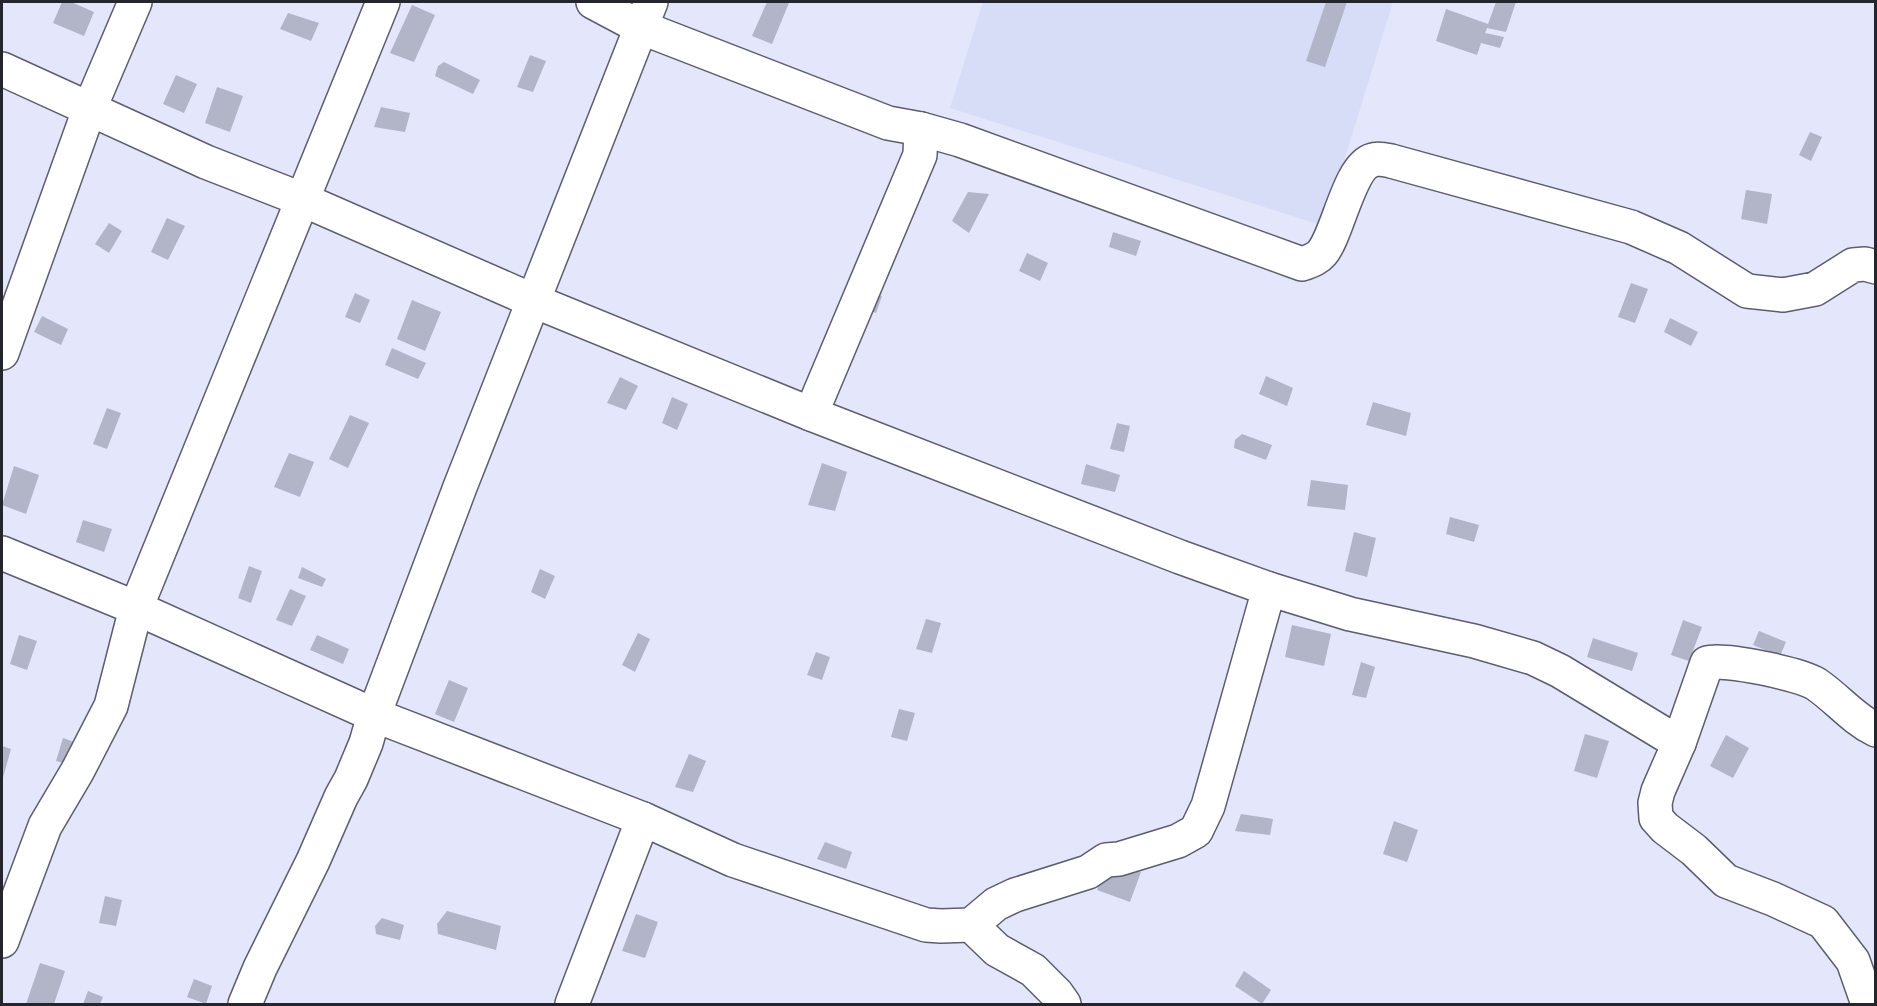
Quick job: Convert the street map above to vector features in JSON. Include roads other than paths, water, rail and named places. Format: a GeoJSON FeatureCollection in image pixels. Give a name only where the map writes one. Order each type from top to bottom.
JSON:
{"type":"FeatureCollection","features":[{"type":"Feature","properties":{"kind":"street"},"geometry":{"type":"LineString","coordinates":[[2,353],[89,110],[135,2]]}},
{"type":"Feature","properties":{"kind":"street"},"geometry":{"type":"LineString","coordinates":[[2,942],[45,826],[78,770],[111,706],[136,608],[383,2]]}},
{"type":"Feature","properties":{"kind":"street"},"geometry":{"type":"LineString","coordinates":[[593,2],[646,14],[888,123],[921,129],[982,148],[1302,264],[1313,260],[1323,252],[1350,189],[1364,164],[1374,159],[1391,161],[1631,227],[1679,248],[1747,291],[1782,295],[1815,289],[1853,265],[1865,264],[1875,267]]}},
{"type":"Feature","properties":{"kind":"street"},"geometry":{"type":"LineString","coordinates":[[245,1005],[260,968],[313,861],[366,743],[374,715],[460,488],[646,14]]}},
{"type":"Feature","properties":{"kind":"street"},"geometry":{"type":"LineString","coordinates":[[2,69],[206,162],[301,199],[534,301],[811,414],[1180,557],[1269,589],[1350,614],[1474,641],[1533,658],[1560,671],[1679,743]]}},
{"type":"Feature","properties":{"kind":"street"},"geometry":{"type":"LineString","coordinates":[[811,414],[920,154],[921,129]]}},
{"type":"Feature","properties":{"kind":"street"},"geometry":{"type":"LineString","coordinates":[[2,553],[136,608],[374,715],[644,819],[734,860],[926,925],[941,926],[971,925],[996,904],[1015,895],[1089,872],[1106,860],[1119,860],[1178,841],[1196,831],[1208,806],[1269,589]]}},
{"type":"Feature","properties":{"kind":"street"},"geometry":{"type":"LineString","coordinates":[[1868,1005],[1853,961],[1823,922],[1773,898],[1726,881],[1694,850],[1665,828],[1656,818],[1655,803],[1707,663],[1723,661],[1789,675],[1814,683],[1852,716],[1875,730]]}},
{"type":"Feature","properties":{"kind":"street"},"geometry":{"type":"LineString","coordinates":[[572,1005],[644,819]]}},
{"type":"Feature","properties":{"kind":"street"},"geometry":{"type":"LineString","coordinates":[[971,925],[997,950],[1033,970],[1057,994],[1064,1005]]}}]}
